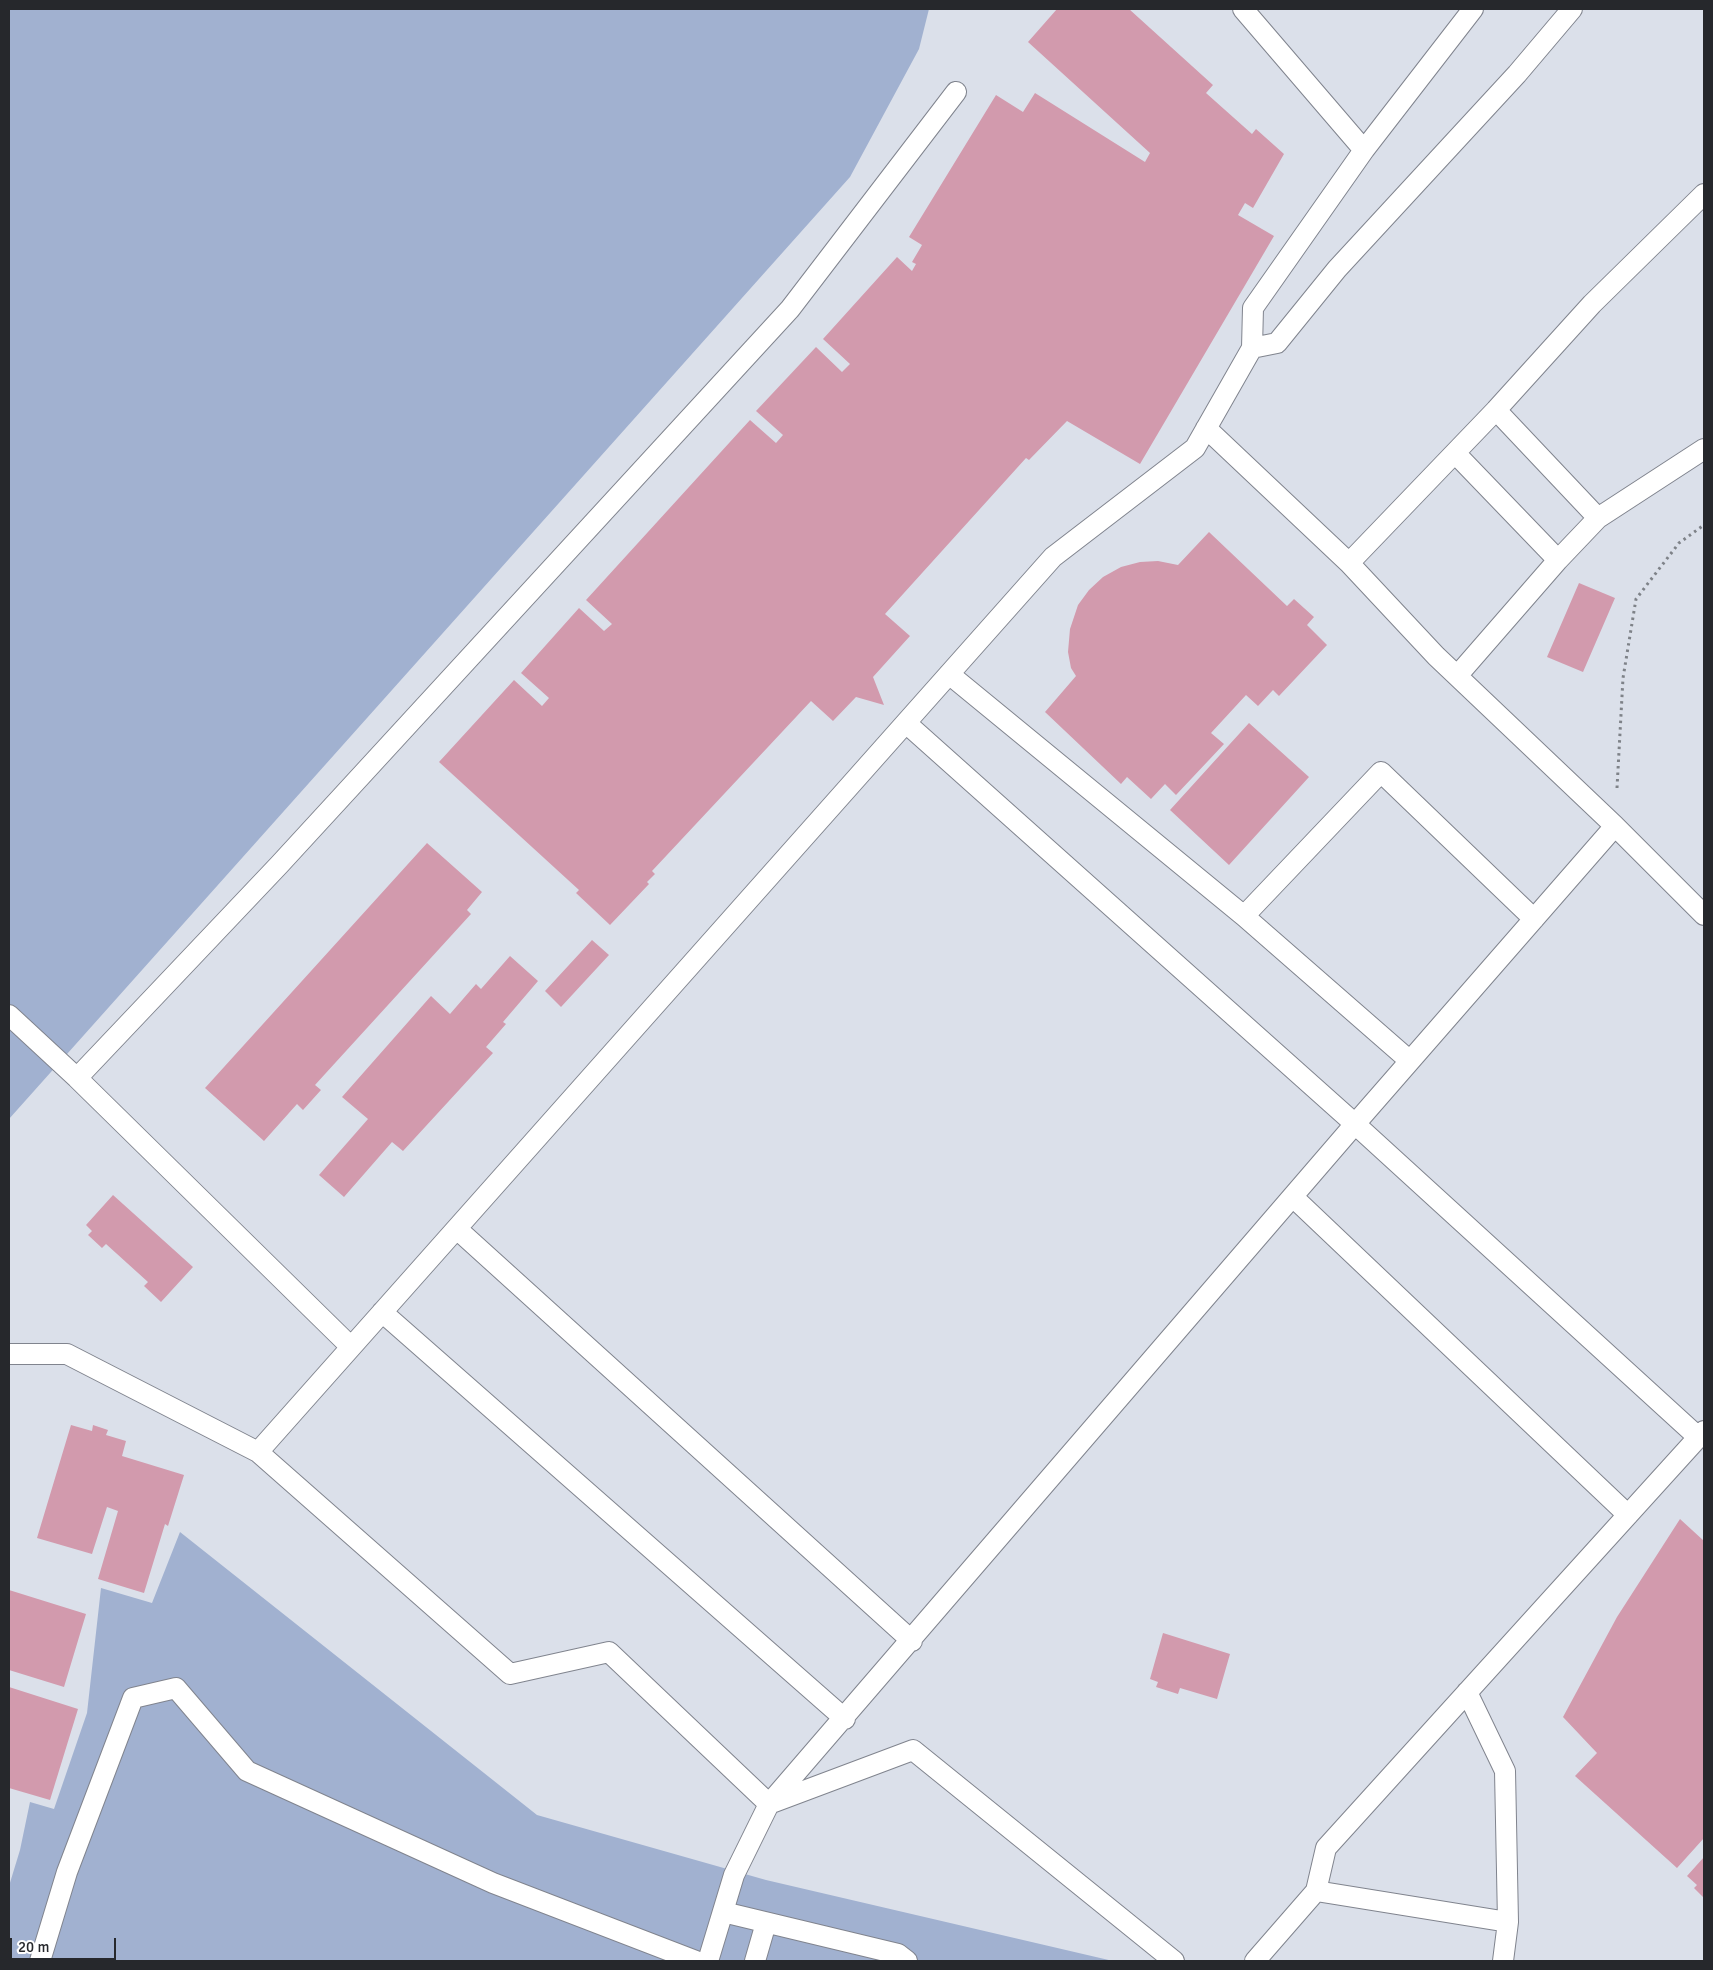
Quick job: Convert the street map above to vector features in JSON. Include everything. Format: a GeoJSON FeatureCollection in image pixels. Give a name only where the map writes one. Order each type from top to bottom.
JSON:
{"type":"FeatureCollection","features":[{"type":"Feature","properties":{"kind":"lane"},"geometry":{"type":"LineString","coordinates":[[1243,9],[1364,150]]}},
{"type":"Feature","properties":{"kind":"lane"},"geometry":{"type":"LineString","coordinates":[[258,1452],[1053,557],[1195,448],[1252,348],[1252,308],[1364,150],[1473,9]]}},
{"type":"Feature","properties":{"kind":"lane"},"geometry":{"type":"LineString","coordinates":[[1252,348],[1276,343],[1337,269],[1510,81],[1572,9]]}},
{"type":"Feature","properties":{"kind":"lane"},"geometry":{"type":"LineString","coordinates":[[78,1078],[279,865],[790,309],[956,92]]}},
{"type":"Feature","properties":{"kind":"lane"},"geometry":{"type":"LineString","coordinates":[[1349,563],[1496,410],[1592,304],[1704,194]]}},
{"type":"Feature","properties":{"kind":"lane"},"geometry":{"type":"LineString","coordinates":[[1496,410],[1598,518]]}},
{"type":"Feature","properties":{"kind":"lane"},"geometry":{"type":"LineString","coordinates":[[1206,428],[1349,563],[1457,676],[1615,826],[1704,915]]}},
{"type":"Feature","properties":{"kind":"lane"},"geometry":{"type":"LineString","coordinates":[[1457,676],[1558,560],[1598,518],[1704,449]]}},
{"type":"Feature","properties":{"kind":"lane"},"geometry":{"type":"LineString","coordinates":[[1455,453],[1558,560]]}},
{"type":"Feature","properties":{"kind":"lane"},"geometry":{"type":"LineString","coordinates":[[949,674],[1244,916],[1410,1061]]}},
{"type":"Feature","properties":{"kind":"lane"},"geometry":{"type":"LineString","coordinates":[[906,722],[1701,1434],[1326,1848],[1316,1891],[1255,1961]]}},
{"type":"Feature","properties":{"kind":"lane"},"geometry":{"type":"LineString","coordinates":[[1244,916],[1380,772],[1534,919]]}},
{"type":"Feature","properties":{"kind":"lane"},"geometry":{"type":"LineString","coordinates":[[708,1961],[734,1875],[769,1804],[844,1720],[1410,1061],[1615,826]]}},
{"type":"Feature","properties":{"kind":"lane"},"geometry":{"type":"LineString","coordinates":[[9,1015],[78,1078],[351,1347]]}},
{"type":"Feature","properties":{"kind":"lane"},"geometry":{"type":"LineString","coordinates":[[1293,1197],[1628,1514]]}},
{"type":"Feature","properties":{"kind":"lane"},"geometry":{"type":"LineString","coordinates":[[457,1229],[912,1641]]}},
{"type":"Feature","properties":{"kind":"lane"},"geometry":{"type":"LineString","coordinates":[[382,1312],[844,1720]]}},
{"type":"Feature","properties":{"kind":"lane"},"geometry":{"type":"LineString","coordinates":[[9,1354],[67,1354],[258,1452],[510,1674],[609,1652],[769,1804]]}},
{"type":"Feature","properties":{"kind":"lane"},"geometry":{"type":"LineString","coordinates":[[40,1961],[67,1872],[133,1698],[176,1688],[247,1771],[649,1953],[696,1961]]}},
{"type":"Feature","properties":{"kind":"lane"},"geometry":{"type":"LineString","coordinates":[[1467,1692],[1505,1771],[1508,1922],[1503,1961]]}},
{"type":"Feature","properties":{"kind":"lane"},"geometry":{"type":"LineString","coordinates":[[769,1804],[913,1750],[1174,1961]]}},
{"type":"Feature","properties":{"kind":"lane"},"geometry":{"type":"LineString","coordinates":[[1316,1891],[1508,1922]]}},
{"type":"Feature","properties":{"kind":"lane"},"geometry":{"type":"LineString","coordinates":[[723,1912],[898,1954],[907,1961]]}},
{"type":"Feature","properties":{"kind":"lane"},"geometry":{"type":"LineString","coordinates":[[755,1961],[766,1923]]}},
{"type":"Feature","properties":{"kind":"path"},"geometry":{"type":"LineString","coordinates":[[1615,826],[1623,678],[1636,599],[1679,543],[1704,525]]}},
{"type":"Feature","properties":{"kind":"shaded area"},"geometry":{"type":"Polygon","coordinates":[[[9,9],[929,9],[919,49],[850,177],[9,1119],[9,9]]]}},
{"type":"Feature","properties":{"kind":"shaded area"},"geometry":{"type":"Polygon","coordinates":[[[180,1532],[537,1815],[766,1880],[1113,1961],[9,1961],[9,1886],[20,1850],[30,1802],[54,1809],[87,1713],[101,1588],[152,1603],[180,1532]]]}},
{"type":"Feature","properties":{"kind":"building"},"geometry":{"type":"Polygon","coordinates":[[[1057,9],[1129,9],[1213,85],[1206,93],[1252,134],[1256,129],[1284,154],[1253,208],[1245,203],[1238,215],[1274,236],[1140,464],[1067,421],[1029,460],[1026,458],[885,614],[910,636],[873,677],[884,705],[856,697],[833,721],[811,701],[652,871],[655,874],[647,882],[649,884],[610,925],[576,893],[579,890],[439,762],[514,680],[542,706],[549,698],[521,673],[579,608],[604,631],[612,624],[586,600],[750,420],[776,443],[783,435],[756,411],[816,347],[842,372],[850,364],[823,339],[897,257],[912,271],[916,264],[912,262],[922,245],[909,237],[996,95],[1023,112],[1035,93],[1145,162],[1150,153],[1028,42],[1057,9]]]}},
{"type":"Feature","properties":{"kind":"building"},"geometry":{"type":"Polygon","coordinates":[[[1209,532],[1287,606],[1294,599],[1314,617],[1307,625],[1327,645],[1279,696],[1273,690],[1258,706],[1246,695],[1211,733],[1224,744],[1176,795],[1165,784],[1151,799],[1127,777],[1121,784],[1045,712],[1076,676],[1071,668],[1068,652],[1070,629],[1078,605],[1089,590],[1103,577],[1121,567],[1140,562],[1158,561],[1178,565],[1209,532]]]}},
{"type":"Feature","properties":{"kind":"building"},"geometry":{"type":"Polygon","coordinates":[[[1579,583],[1615,598],[1583,672],[1547,657],[1579,583]]]}},
{"type":"Feature","properties":{"kind":"building"},"geometry":{"type":"Polygon","coordinates":[[[1249,723],[1309,777],[1229,865],[1170,810],[1249,723]]]}},
{"type":"Feature","properties":{"kind":"building"},"geometry":{"type":"Polygon","coordinates":[[[427,843],[482,892],[467,910],[471,914],[315,1085],[321,1090],[303,1110],[297,1104],[264,1141],[205,1088],[427,843]]]}},
{"type":"Feature","properties":{"kind":"building"},"geometry":{"type":"Polygon","coordinates":[[[592,940],[609,955],[561,1007],[545,991],[592,940]]]}},
{"type":"Feature","properties":{"kind":"building"},"geometry":{"type":"Polygon","coordinates":[[[510,956],[538,981],[503,1022],[506,1024],[486,1047],[493,1053],[403,1151],[392,1142],[344,1197],[319,1175],[368,1119],[342,1097],[431,996],[450,1014],[476,984],[481,989],[510,956]]]}},
{"type":"Feature","properties":{"kind":"building"},"geometry":{"type":"Polygon","coordinates":[[[113,1195],[193,1267],[161,1302],[144,1286],[148,1282],[106,1244],[102,1248],[88,1235],[92,1231],[86,1225],[113,1195]]]}},
{"type":"Feature","properties":{"kind":"building"},"geometry":{"type":"Polygon","coordinates":[[[71,1425],[92,1431],[93,1425],[108,1430],[106,1435],[126,1441],[122,1456],[184,1475],[168,1526],[165,1524],[144,1593],[98,1579],[118,1511],[107,1507],[92,1554],[37,1538],[71,1425]]]}},
{"type":"Feature","properties":{"kind":"building"},"geometry":{"type":"Polygon","coordinates":[[[1680,1519],[1704,1541],[1704,1838],[1677,1868],[1575,1776],[1597,1753],[1563,1717],[1617,1617],[1680,1519]]]}},
{"type":"Feature","properties":{"kind":"building"},"geometry":{"type":"Polygon","coordinates":[[[9,1590],[86,1614],[64,1687],[9,1670],[9,1590]]]}},
{"type":"Feature","properties":{"kind":"building"},"geometry":{"type":"Polygon","coordinates":[[[1163,1633],[1230,1654],[1217,1699],[1180,1688],[1178,1694],[1156,1687],[1158,1682],[1150,1679],[1163,1633]]]}},
{"type":"Feature","properties":{"kind":"building"},"geometry":{"type":"Polygon","coordinates":[[[9,1687],[78,1709],[50,1800],[9,1788],[9,1687]]]}},
{"type":"Feature","properties":{"kind":"building"},"geometry":{"type":"Polygon","coordinates":[[[1704,1857],[1704,1898],[1694,1888],[1697,1885],[1687,1876],[1704,1857]]]}}]}
